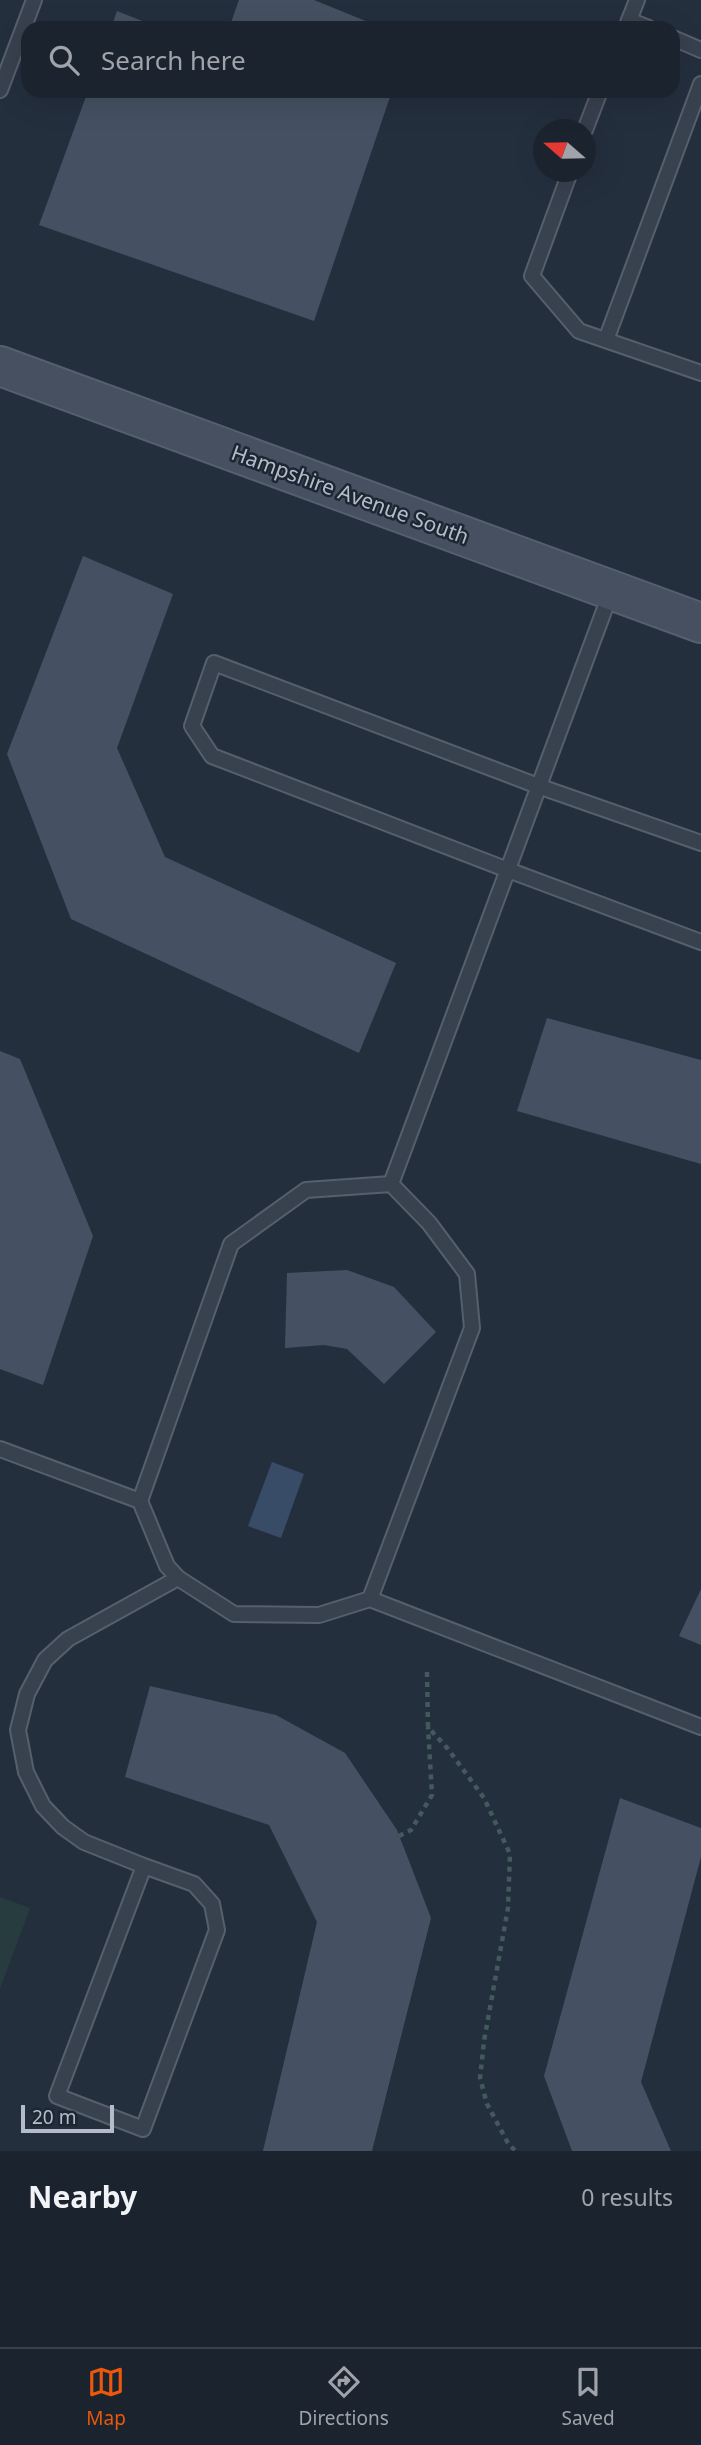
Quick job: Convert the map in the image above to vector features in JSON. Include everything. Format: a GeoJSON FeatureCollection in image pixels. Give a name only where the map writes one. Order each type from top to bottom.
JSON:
{"type":"FeatureCollection","features":[{"type":"Feature","properties":{"kind":"street","name":"Hampshire Avenue South"},"geometry":{"type":"LineString","coordinates":[[0,366],[701,623]]}},
{"type":"Feature","properties":{"kind":"lane"},"geometry":{"type":"LineString","coordinates":[[26,21],[34,0]]}},
{"type":"Feature","properties":{"kind":"lane"},"geometry":{"type":"LineString","coordinates":[[628,21],[637,0]]}},
{"type":"Feature","properties":{"kind":"lane"},"geometry":{"type":"LineString","coordinates":[[0,90],[21,34]]}},
{"type":"Feature","properties":{"kind":"lane"},"geometry":{"type":"LineString","coordinates":[[680,41],[701,50]]}},
{"type":"Feature","properties":{"kind":"lane"},"geometry":{"type":"LineString","coordinates":[[606,340],[701,84]]}},
{"type":"Feature","properties":{"kind":"lane"},"geometry":{"type":"LineString","coordinates":[[589,119],[597,98]]}},
{"type":"Feature","properties":{"kind":"lane"},"geometry":{"type":"LineString","coordinates":[[566,182],[532,276],[579,331],[701,373]]}},
{"type":"Feature","properties":{"kind":"lane"},"geometry":{"type":"LineString","coordinates":[[391,1184],[611,590]]}},
{"type":"Feature","properties":{"kind":"lane"},"geometry":{"type":"LineString","coordinates":[[701,843],[538,786],[214,663],[192,726],[212,756],[701,942]]}},
{"type":"Feature","properties":{"kind":"lane"},"geometry":{"type":"LineString","coordinates":[[370,1599],[472,1328],[467,1274],[429,1223],[391,1184],[306,1190],[231,1244],[140,1500],[167,1566],[178,1578],[234,1614],[319,1615],[370,1599],[701,1727]]}},
{"type":"Feature","properties":{"kind":"lane"},"geometry":{"type":"LineString","coordinates":[[0,1449],[140,1500]]}},
{"type":"Feature","properties":{"kind":"lane"},"geometry":{"type":"LineString","coordinates":[[144,1867],[57,2096],[143,2129],[217,1930],[212,1905],[194,1884],[84,1843],[63,1827],[43,1806],[26,1772],[18,1730],[27,1694],[45,1660],[68,1639],[178,1578]]}},
{"type":"Feature","properties":{"kind":"path"},"geometry":{"type":"LineString","coordinates":[[399,1836],[411,1829],[432,1795],[427,1672]]}},
{"type":"Feature","properties":{"kind":"path"},"geometry":{"type":"LineString","coordinates":[[428,1727],[484,1797],[510,1854],[508,1908],[480,2078],[487,2104],[509,2145],[516,2151]]}},
{"type":"Feature","properties":{"kind":"green space"},"geometry":{"type":"Polygon","coordinates":[[[0,1897],[30,1908],[0,1989],[0,1897]]]}},
{"type":"Feature","properties":{"kind":"water"},"geometry":{"type":"Polygon","coordinates":[[[272,1462],[304,1474],[281,1538],[248,1526],[272,1462]]]}},
{"type":"Feature","properties":{"kind":"building"},"geometry":{"type":"Polygon","coordinates":[[[239,0],[314,0],[366,21],[232,21],[239,0]]]}},
{"type":"Feature","properties":{"kind":"building"},"geometry":{"type":"Polygon","coordinates":[[[117,11],[142,21],[113,21],[117,11]]]}},
{"type":"Feature","properties":{"kind":"building"},"geometry":{"type":"Polygon","coordinates":[[[85,98],[390,98],[314,321],[39,225],[85,98]]]}},
{"type":"Feature","properties":{"kind":"building"},"geometry":{"type":"Polygon","coordinates":[[[83,556],[173,594],[117,748],[165,857],[396,963],[359,1053],[71,919],[7,754],[83,556]]]}},
{"type":"Feature","properties":{"kind":"building"},"geometry":{"type":"Polygon","coordinates":[[[547,1018],[701,1060],[701,1164],[517,1111],[547,1018]]]}},
{"type":"Feature","properties":{"kind":"building"},"geometry":{"type":"Polygon","coordinates":[[[0,1051],[20,1059],[93,1236],[43,1385],[0,1369],[0,1051]]]}},
{"type":"Feature","properties":{"kind":"building"},"geometry":{"type":"Polygon","coordinates":[[[347,1270],[394,1287],[436,1332],[384,1384],[347,1349],[324,1345],[285,1348],[287,1273],[347,1270]]]}},
{"type":"Feature","properties":{"kind":"building"},"geometry":{"type":"Polygon","coordinates":[[[701,1589],[701,1645],[679,1636],[701,1589]]]}},
{"type":"Feature","properties":{"kind":"building"},"geometry":{"type":"Polygon","coordinates":[[[150,1686],[276,1715],[345,1753],[397,1830],[431,1918],[372,2151],[263,2151],[317,1922],[269,1825],[125,1777],[150,1686]]]}},
{"type":"Feature","properties":{"kind":"building"},"geometry":{"type":"Polygon","coordinates":[[[620,1798],[701,1828],[701,1857],[641,2082],[671,2151],[572,2151],[544,2076],[620,1798]]]}}]}
